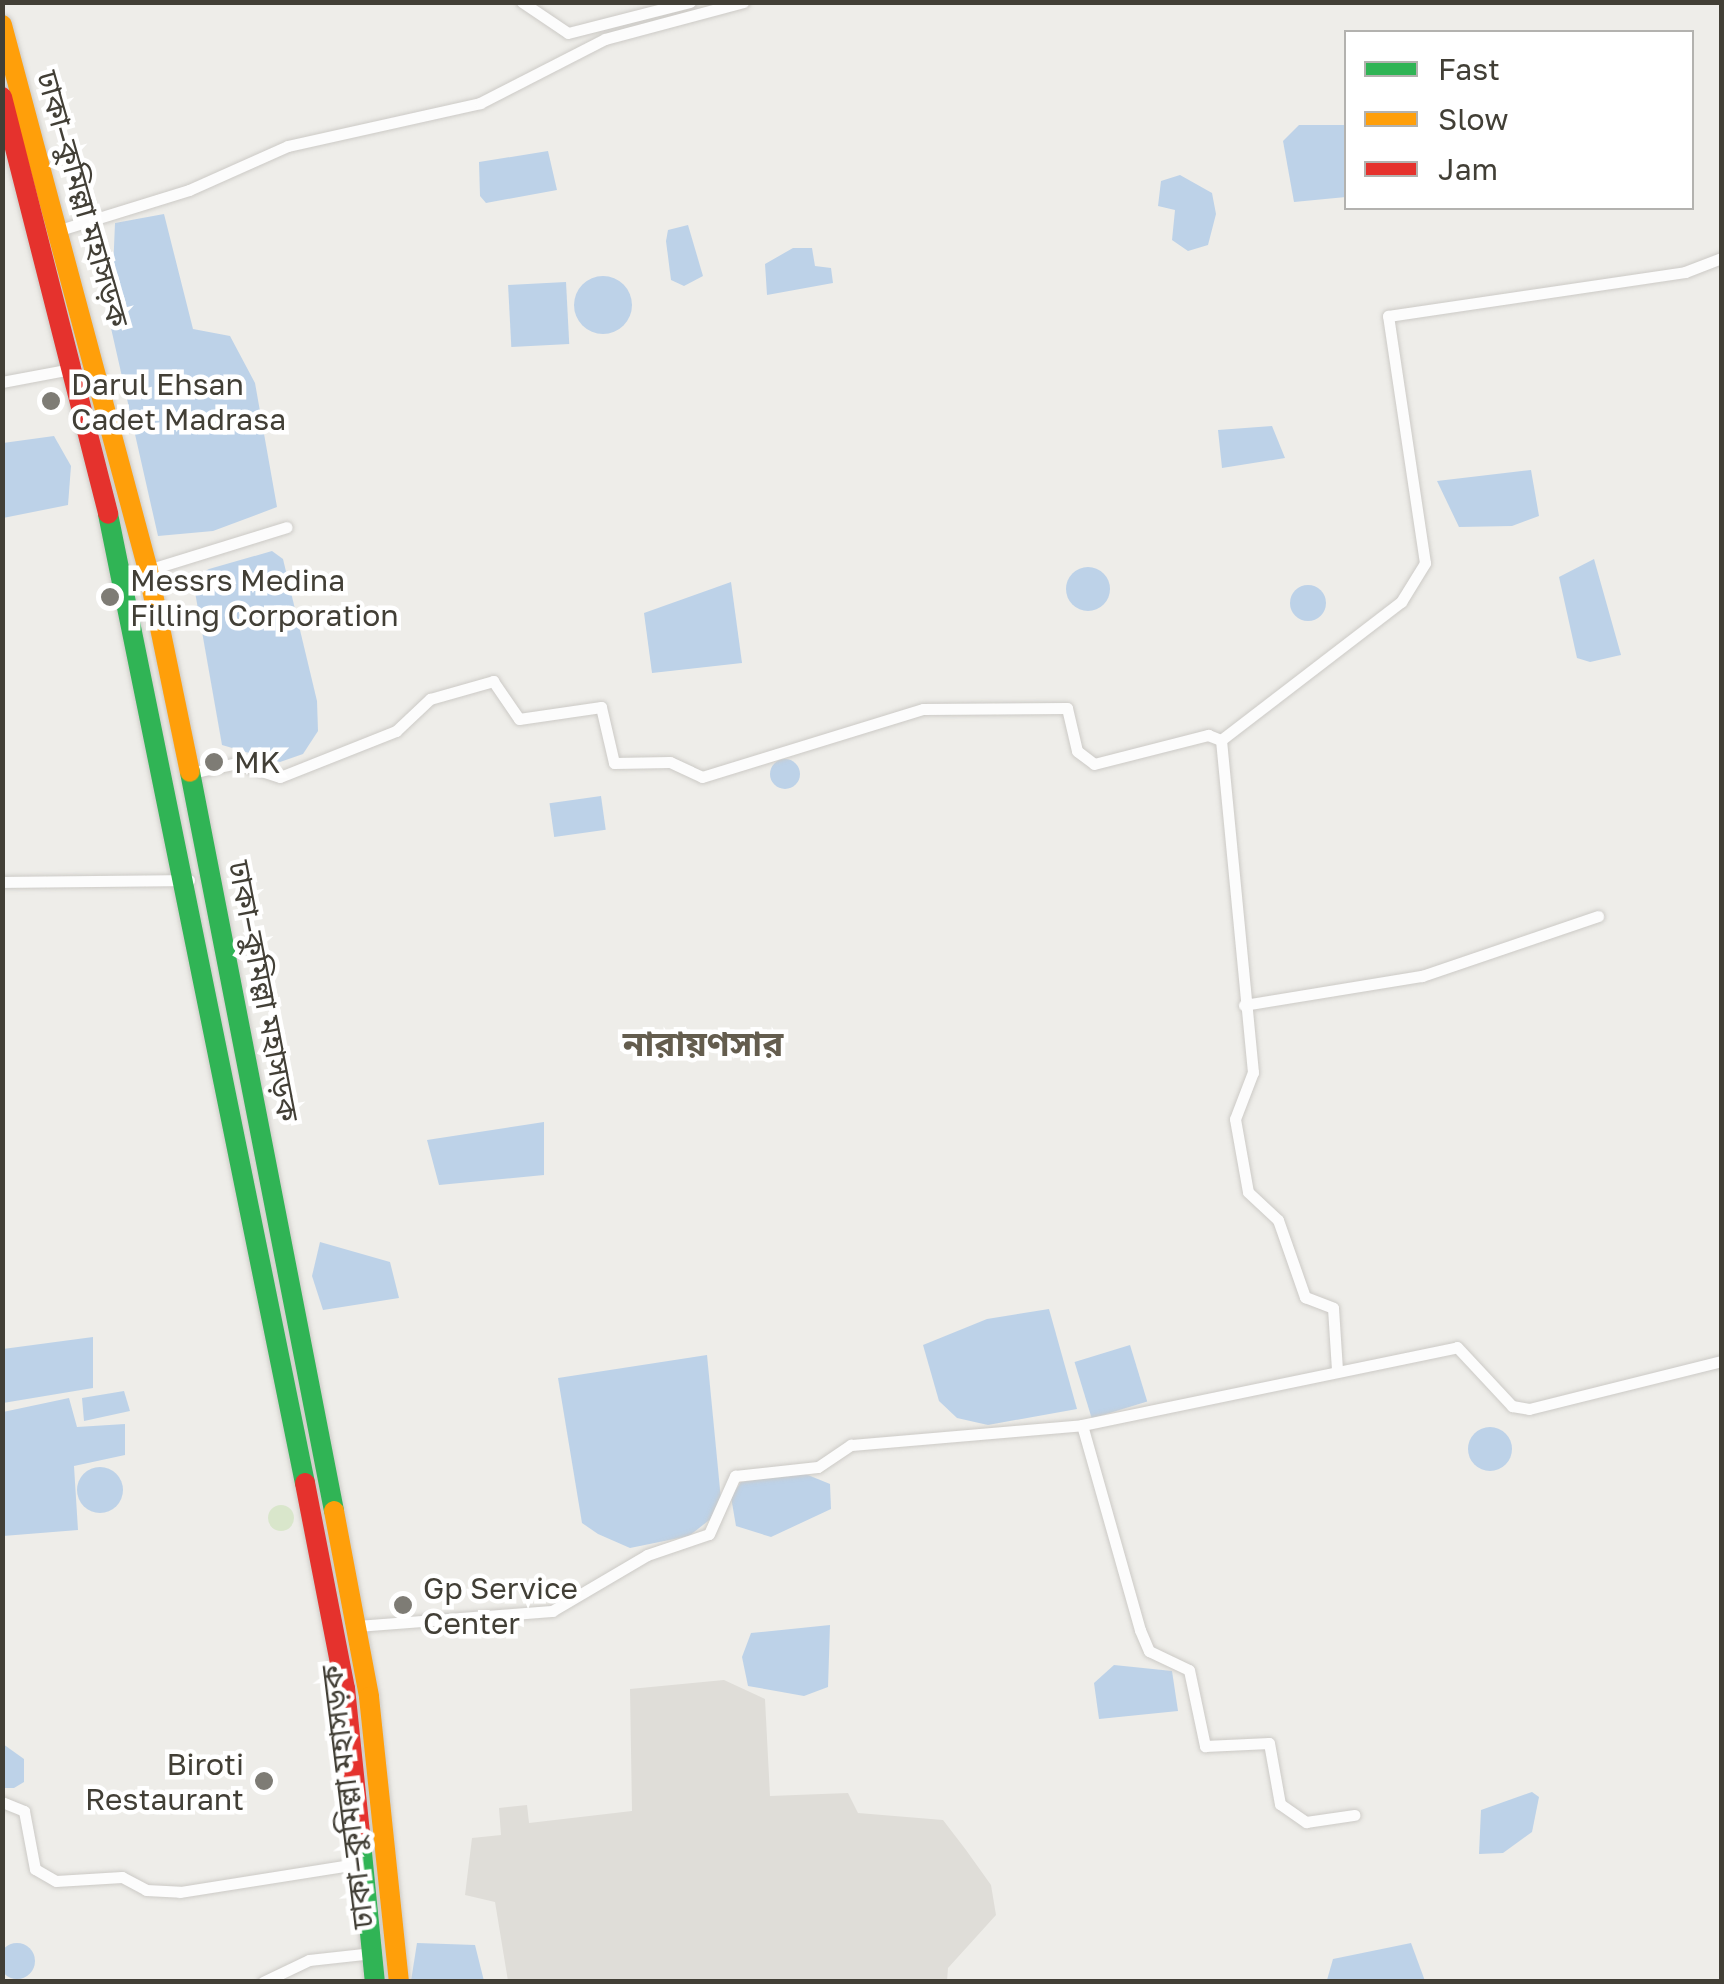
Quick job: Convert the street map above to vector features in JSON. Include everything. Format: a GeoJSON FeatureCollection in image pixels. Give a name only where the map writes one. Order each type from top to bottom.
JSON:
{"type":"FeatureCollection","features":[{"type":"Feature","properties":{"kind":"highway","name":"ঢাকা–কুমিল্লা মহাসড়ক"},"geometry":{"type":"LineString","coordinates":[[2,25],[63,229],[148,570],[190,773],[315,1470],[345,1688],[376,1982]]}},
{"type":"Feature","properties":{"kind":"highway","name":"ঢাকা–কুমিল্লা মহাসড়ক"},"geometry":{"type":"LineString","coordinates":[[2,97],[76,368],[142,652],[315,1470],[356,1626],[399,1982]]}},
{"type":"Feature","properties":{"kind":"highway"},"geometry":{"type":"LineString","coordinates":[[142,652],[163,646]]}},
{"type":"Feature","properties":{"kind":"street"},"geometry":{"type":"LineString","coordinates":[[522,2],[568,33],[690,2]]}},
{"type":"Feature","properties":{"kind":"street"},"geometry":{"type":"LineString","coordinates":[[63,229],[189,190],[288,146],[480,103],[605,39],[742,2]]}},
{"type":"Feature","properties":{"kind":"street"},"geometry":{"type":"LineString","coordinates":[[1221,740],[1401,602],[1425,563],[1388,316],[1685,272],[1722,258]]}},
{"type":"Feature","properties":{"kind":"street"},"geometry":{"type":"LineString","coordinates":[[2,382],[76,368]]}},
{"type":"Feature","properties":{"kind":"street"},"geometry":{"type":"LineString","coordinates":[[148,570],[288,527]]}},
{"type":"Feature","properties":{"kind":"street"},"geometry":{"type":"LineString","coordinates":[[190,773],[238,763],[280,777],[396,731],[430,698],[492,682],[519,718],[602,707],[614,763],[670,762],[702,777],[924,708],[1066,708],[1076,751],[1094,764],[1208,735],[1221,740]]}},
{"type":"Feature","properties":{"kind":"street"},"geometry":{"type":"LineString","coordinates":[[1221,740],[1235,814],[1244,1005],[1253,1080],[1235,1119],[1248,1192],[1278,1220],[1305,1297],[1333,1308],[1337,1370]]}},
{"type":"Feature","properties":{"kind":"street"},"geometry":{"type":"LineString","coordinates":[[2,882],[189,880]]}},
{"type":"Feature","properties":{"kind":"street"},"geometry":{"type":"LineString","coordinates":[[1244,1005],[1422,976],[1598,916]]}},
{"type":"Feature","properties":{"kind":"street"},"geometry":{"type":"LineString","coordinates":[[356,1626],[552,1611],[648,1555],[709,1534],[735,1476],[818,1466],[851,1445],[1082,1426],[1337,1370],[1466,1349],[1512,1406],[1529,1408],[1722,1361]]}},
{"type":"Feature","properties":{"kind":"street"},"geometry":{"type":"LineString","coordinates":[[1082,1426],[1140,1630],[1149,1651],[1189,1670],[1205,1746],[1269,1743],[1280,1804],[1306,1822],[1354,1815]]}},
{"type":"Feature","properties":{"kind":"street"},"geometry":{"type":"LineString","coordinates":[[2,1802],[24,1810],[35,1869],[56,1881],[122,1877],[180,1892],[364,1864]]}},
{"type":"Feature","properties":{"kind":"street"},"geometry":{"type":"LineString","coordinates":[[263,1982],[309,1960],[373,1953]]}},
{"type":"Feature","properties":{"kind":"shaded area"},"geometry":{"type":"Polygon","coordinates":[[[724,1680],[765,1699],[770,1796],[848,1793],[858,1813],[943,1820],[966,1850],[991,1885],[996,1915],[948,1968],[947,1981],[508,1981],[495,1902],[465,1895],[472,1838],[501,1835],[499,1808],[527,1805],[529,1823],[632,1811],[630,1689],[724,1680]]]}},
{"type":"Feature","properties":{"kind":"green space"},"geometry":{"type":"Polygon","coordinates":[[[281,1505],[290,1509],[294,1518],[290,1527],[281,1531],[272,1527],[268,1518],[272,1509],[281,1505]]]}},
{"type":"Feature","properties":{"kind":"water"},"geometry":{"type":"Polygon","coordinates":[[[1299,125],[1344,125],[1344,197],[1294,202],[1283,141],[1299,125]]]}},
{"type":"Feature","properties":{"kind":"water"},"geometry":{"type":"Polygon","coordinates":[[[548,151],[557,190],[486,203],[480,196],[479,162],[548,151]]]}},
{"type":"Feature","properties":{"kind":"water"},"geometry":{"type":"Polygon","coordinates":[[[1180,175],[1212,193],[1216,214],[1208,245],[1188,251],[1172,240],[1175,210],[1158,206],[1161,181],[1180,175]]]}},
{"type":"Feature","properties":{"kind":"water"},"geometry":{"type":"Polygon","coordinates":[[[164,214],[193,329],[230,336],[255,383],[277,507],[213,531],[158,536],[99,275],[113,271],[115,223],[164,214]]]}},
{"type":"Feature","properties":{"kind":"water"},"geometry":{"type":"Polygon","coordinates":[[[688,225],[703,276],[684,286],[671,280],[666,241],[668,230],[688,225]]]}},
{"type":"Feature","properties":{"kind":"water"},"geometry":{"type":"Polygon","coordinates":[[[793,248],[812,248],[815,266],[831,268],[833,283],[767,295],[765,264],[793,248]]]}},
{"type":"Feature","properties":{"kind":"water"},"geometry":{"type":"Polygon","coordinates":[[[603,276],[624,284],[632,305],[624,326],[603,334],[582,326],[574,305],[582,284],[603,276]]]}},
{"type":"Feature","properties":{"kind":"water"},"geometry":{"type":"Polygon","coordinates":[[[566,282],[569,344],[511,347],[508,285],[566,282]]]}},
{"type":"Feature","properties":{"kind":"water"},"geometry":{"type":"Polygon","coordinates":[[[1272,426],[1285,458],[1222,468],[1218,430],[1272,426]]]}},
{"type":"Feature","properties":{"kind":"water"},"geometry":{"type":"Polygon","coordinates":[[[54,436],[71,466],[68,505],[3,518],[3,443],[54,436]]]}},
{"type":"Feature","properties":{"kind":"water"},"geometry":{"type":"Polygon","coordinates":[[[1531,470],[1539,516],[1512,526],[1459,527],[1437,481],[1531,470]]]}},
{"type":"Feature","properties":{"kind":"water"},"geometry":{"type":"Polygon","coordinates":[[[272,551],[283,559],[317,701],[318,731],[303,754],[280,762],[222,745],[195,592],[196,576],[209,569],[272,551]]]}},
{"type":"Feature","properties":{"kind":"water"},"geometry":{"type":"Polygon","coordinates":[[[1594,559],[1621,655],[1590,662],[1577,658],[1559,577],[1594,559]]]}},
{"type":"Feature","properties":{"kind":"water"},"geometry":{"type":"Polygon","coordinates":[[[1088,567],[1103,574],[1110,589],[1103,604],[1088,611],[1073,604],[1066,589],[1073,574],[1088,567]]]}},
{"type":"Feature","properties":{"kind":"water"},"geometry":{"type":"Polygon","coordinates":[[[731,582],[742,663],[652,673],[644,613],[731,582]]]}},
{"type":"Feature","properties":{"kind":"water"},"geometry":{"type":"Polygon","coordinates":[[[1308,585],[1321,590],[1326,603],[1321,616],[1308,621],[1295,616],[1290,603],[1295,590],[1308,585]]]}},
{"type":"Feature","properties":{"kind":"water"},"geometry":{"type":"Polygon","coordinates":[[[785,759],[799,768],[800,774],[791,788],[785,789],[771,780],[770,774],[779,760],[785,759]]]}},
{"type":"Feature","properties":{"kind":"water"},"geometry":{"type":"Polygon","coordinates":[[[601,796],[606,830],[554,837],[550,803],[601,796]]]}},
{"type":"Feature","properties":{"kind":"water"},"geometry":{"type":"Polygon","coordinates":[[[544,1122],[544,1175],[439,1185],[427,1140],[544,1122]]]}},
{"type":"Feature","properties":{"kind":"water"},"geometry":{"type":"Polygon","coordinates":[[[320,1242],[390,1262],[399,1298],[323,1310],[312,1276],[320,1242]]]}},
{"type":"Feature","properties":{"kind":"water"},"geometry":{"type":"Polygon","coordinates":[[[1049,1309],[1077,1409],[988,1425],[957,1418],[939,1401],[923,1345],[987,1319],[1049,1309]]]}},
{"type":"Feature","properties":{"kind":"water"},"geometry":{"type":"Polygon","coordinates":[[[93,1337],[93,1388],[3,1403],[3,1349],[93,1337]]]}},
{"type":"Feature","properties":{"kind":"water"},"geometry":{"type":"Polygon","coordinates":[[[1130,1345],[1147,1401],[1092,1418],[1075,1362],[1130,1345]]]}},
{"type":"Feature","properties":{"kind":"water"},"geometry":{"type":"Polygon","coordinates":[[[707,1355],[722,1510],[689,1536],[630,1548],[598,1534],[582,1523],[558,1378],[707,1355]]]}},
{"type":"Feature","properties":{"kind":"water"},"geometry":{"type":"Polygon","coordinates":[[[124,1391],[130,1411],[84,1421],[82,1398],[124,1391]]]}},
{"type":"Feature","properties":{"kind":"water"},"geometry":{"type":"Polygon","coordinates":[[[69,1398],[77,1427],[125,1424],[125,1455],[74,1466],[78,1530],[3,1536],[3,1412],[69,1398]]]}},
{"type":"Feature","properties":{"kind":"water"},"geometry":{"type":"Polygon","coordinates":[[[1490,1427],[1506,1433],[1512,1449],[1506,1465],[1490,1471],[1474,1465],[1468,1449],[1474,1433],[1490,1427]]]}},
{"type":"Feature","properties":{"kind":"water"},"geometry":{"type":"Polygon","coordinates":[[[100,1467],[116,1474],[123,1490],[116,1506],[100,1513],[84,1506],[77,1490],[84,1474],[100,1467]]]}},
{"type":"Feature","properties":{"kind":"water"},"geometry":{"type":"Polygon","coordinates":[[[803,1473],[830,1484],[831,1509],[771,1537],[736,1526],[731,1497],[741,1482],[803,1473]]]}},
{"type":"Feature","properties":{"kind":"water"},"geometry":{"type":"Polygon","coordinates":[[[830,1625],[828,1687],[804,1696],[748,1686],[742,1657],[751,1633],[830,1625]]]}},
{"type":"Feature","properties":{"kind":"water"},"geometry":{"type":"Polygon","coordinates":[[[1114,1665],[1172,1671],[1178,1711],[1099,1719],[1094,1683],[1114,1665]]]}},
{"type":"Feature","properties":{"kind":"water"},"geometry":{"type":"Polygon","coordinates":[[[3,1744],[24,1759],[24,1782],[14,1788],[3,1788],[3,1744]]]}},
{"type":"Feature","properties":{"kind":"water"},"geometry":{"type":"Polygon","coordinates":[[[1532,1792],[1539,1797],[1532,1832],[1503,1853],[1479,1854],[1481,1810],[1532,1792]]]}},
{"type":"Feature","properties":{"kind":"water"},"geometry":{"type":"Polygon","coordinates":[[[17,1943],[30,1948],[35,1961],[30,1974],[17,1979],[4,1974],[-1,1961],[4,1948],[17,1943]]]}},
{"type":"Feature","properties":{"kind":"water"},"geometry":{"type":"Polygon","coordinates":[[[417,1943],[475,1945],[484,1981],[411,1981],[417,1943]]]}},
{"type":"Feature","properties":{"kind":"water"},"geometry":{"type":"Polygon","coordinates":[[[1411,1943],[1425,1981],[1327,1980],[1333,1959],[1411,1943]]]}},
{"type":"Feature","properties":{"kind":"traffic: fast"},"geometry":{"type":"LineString","coordinates":[[108,514],[305,1483]]}},
{"type":"Feature","properties":{"kind":"traffic: fast"},"geometry":{"type":"LineString","coordinates":[[190,772],[334,1511]]}},
{"type":"Feature","properties":{"kind":"traffic: fast"},"geometry":{"type":"LineString","coordinates":[[360,1833],[375,1982]]}},
{"type":"Feature","properties":{"kind":"traffic: slow"},"geometry":{"type":"LineString","coordinates":[[2,25],[148,570],[190,772]]}},
{"type":"Feature","properties":{"kind":"traffic: slow"},"geometry":{"type":"LineString","coordinates":[[334,1511],[369,1697],[399,1982]]}},
{"type":"Feature","properties":{"kind":"traffic: jam"},"geometry":{"type":"LineString","coordinates":[[2,97],[108,514]]}},
{"type":"Feature","properties":{"kind":"traffic: jam"},"geometry":{"type":"LineString","coordinates":[[305,1483],[345,1688],[360,1833]]}},
{"type":"Feature","properties":{"kind":"place","name":"Darul Ehsan Cadet Madrasa"},"geometry":{"type":"Point","coordinates":[51,401]}},
{"type":"Feature","properties":{"kind":"place","name":"Messrs Medina Filling Corporation"},"geometry":{"type":"Point","coordinates":[110,597]}},
{"type":"Feature","properties":{"kind":"place","name":"MK"},"geometry":{"type":"Point","coordinates":[214,762]}},
{"type":"Feature","properties":{"kind":"place","name":"Gp Service Center"},"geometry":{"type":"Point","coordinates":[403,1605]}},
{"type":"Feature","properties":{"kind":"place","name":"Biroti Restaurant"},"geometry":{"type":"Point","coordinates":[264,1781]}},
{"type":"Feature","properties":{"kind":"district","name":"নারায়ণসার"},"geometry":{"type":"Point","coordinates":[703,1043]}}]}
